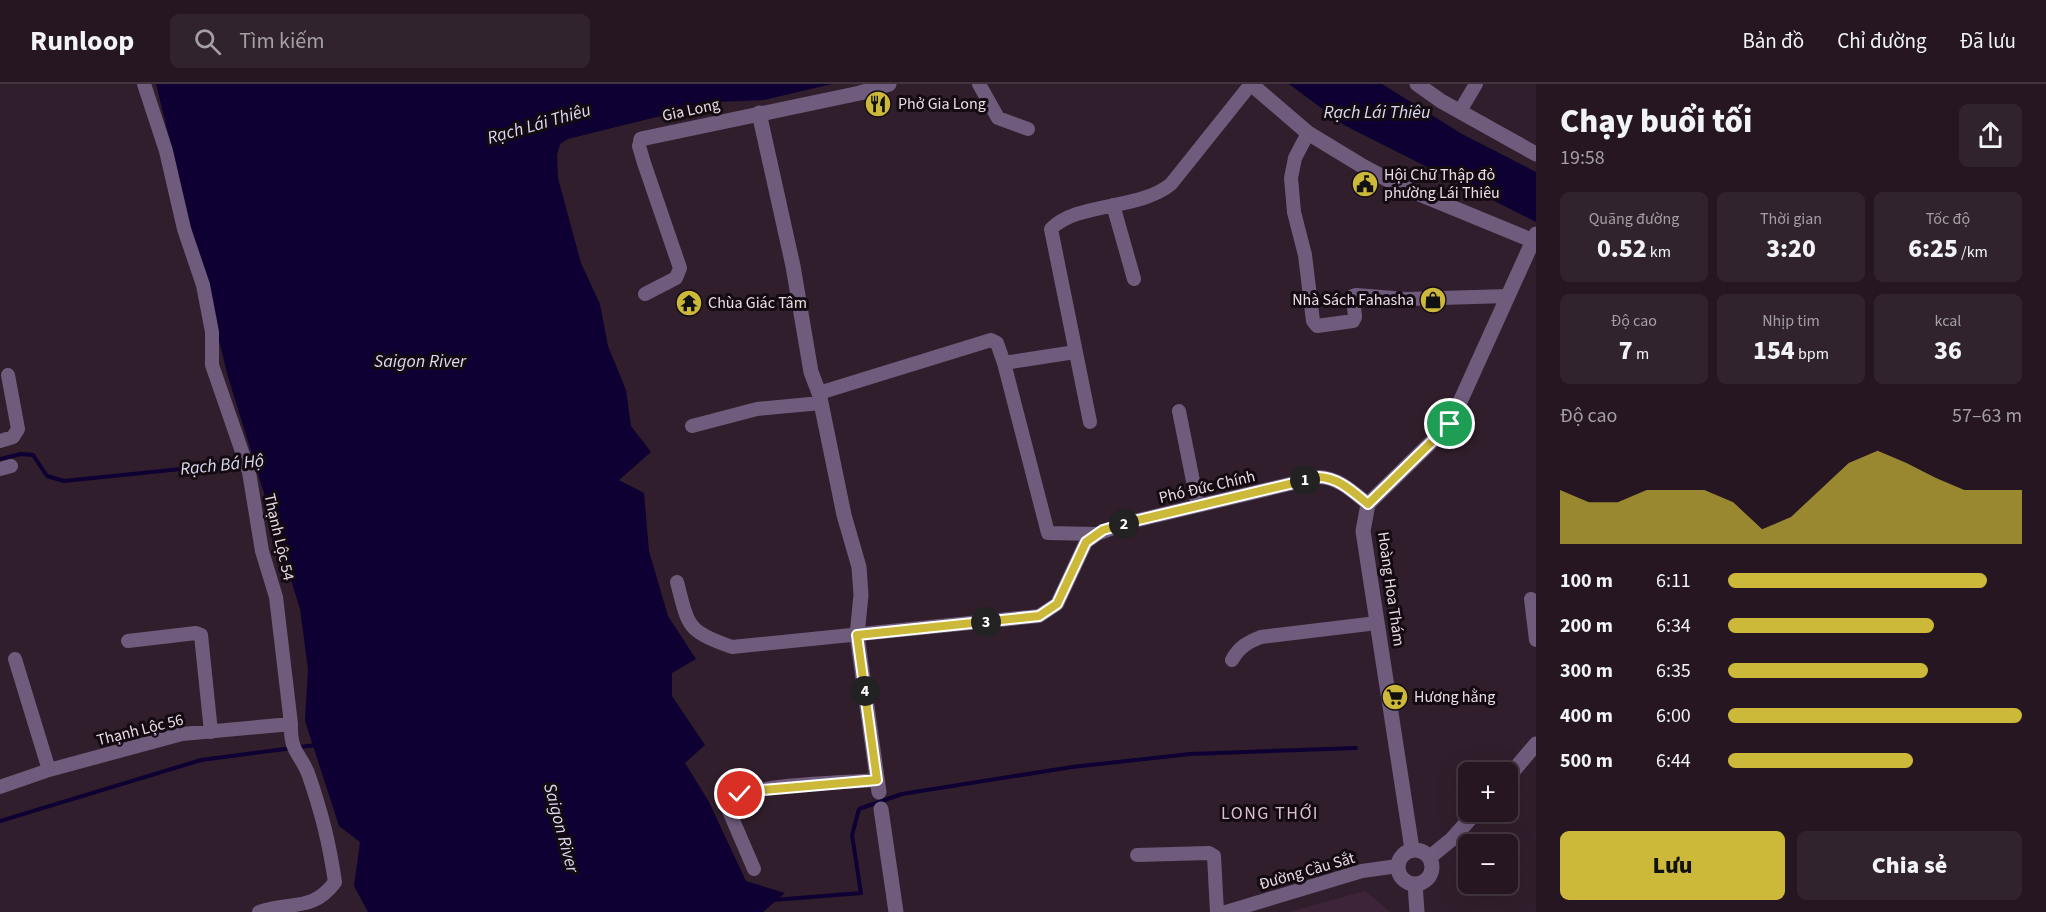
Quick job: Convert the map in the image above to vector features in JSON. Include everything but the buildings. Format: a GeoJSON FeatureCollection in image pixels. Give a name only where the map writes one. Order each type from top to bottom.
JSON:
{"type":"FeatureCollection","features":[{"type":"Feature","properties":{"kind":"street","name":"Thạnh Lộc 54"},"geometry":{"type":"LineString","coordinates":[[144,84],[166,151],[184,229],[203,285],[212,332],[212,365],[248,471],[262,551],[276,597],[291,740],[295,754],[308,772],[328,832],[335,882],[325,896],[308,904],[259,912]]}},
{"type":"Feature","properties":{"kind":"street","name":"Gia Long"},"geometry":{"type":"LineString","coordinates":[[640,139],[860,93],[889,84]]}},
{"type":"Feature","properties":{"kind":"street"},"geometry":{"type":"LineString","coordinates":[[979,84],[998,118],[1028,129]]}},
{"type":"Feature","properties":{"kind":"street"},"geometry":{"type":"LineString","coordinates":[[1090,422],[1051,229],[1058,222],[1160,193],[1171,184],[1251,84],[1308,133],[1400,186],[1535,239],[1450,424],[1368,504]]}},
{"type":"Feature","properties":{"kind":"street"},"geometry":{"type":"LineString","coordinates":[[1417,84],[1536,154]]}},
{"type":"Feature","properties":{"kind":"street"},"geometry":{"type":"LineString","coordinates":[[1460,111],[1476,84]]}},
{"type":"Feature","properties":{"kind":"street"},"geometry":{"type":"LineString","coordinates":[[759,113],[793,266],[811,372],[820,398],[844,515],[859,567],[861,596],[857,635],[896,912]]}},
{"type":"Feature","properties":{"kind":"street"},"geometry":{"type":"LineString","coordinates":[[1308,133],[1295,158],[1291,178],[1294,212],[1305,255],[1313,321],[1317,326],[1353,321],[1355,317],[1353,296],[1356,295],[1406,299],[1508,296]]}},
{"type":"Feature","properties":{"kind":"street"},"geometry":{"type":"LineString","coordinates":[[640,139],[639,146],[644,163],[680,268],[676,278],[645,294]]}},
{"type":"Feature","properties":{"kind":"street"},"geometry":{"type":"LineString","coordinates":[[1113,205],[1134,279]]}},
{"type":"Feature","properties":{"kind":"street"},"geometry":{"type":"LineString","coordinates":[[692,426],[757,409],[820,398],[991,340],[996,343],[1004,363],[1076,352]]}},
{"type":"Feature","properties":{"kind":"street","name":"Phó Đức Chính"},"geometry":{"type":"LineString","coordinates":[[1004,363],[1048,533],[1097,534],[1130,522],[1319,477],[1331,478],[1342,484],[1368,504]]}},
{"type":"Feature","properties":{"kind":"street"},"geometry":{"type":"LineString","coordinates":[[0,441],[13,437],[18,429],[8,375]]}},
{"type":"Feature","properties":{"kind":"street"},"geometry":{"type":"LineString","coordinates":[[1179,411],[1198,506]]}},
{"type":"Feature","properties":{"kind":"street","name":"Hoàng Hoa Thám"},"geometry":{"type":"LineString","coordinates":[[1368,504],[1364,531],[1412,849]]}},
{"type":"Feature","properties":{"kind":"street"},"geometry":{"type":"LineString","coordinates":[[677,582],[687,621],[702,635],[732,647],[1039,616],[1057,604],[1086,542],[1097,534]]}},
{"type":"Feature","properties":{"kind":"street"},"geometry":{"type":"LineString","coordinates":[[1531,599],[1536,640]]}},
{"type":"Feature","properties":{"kind":"street"},"geometry":{"type":"LineString","coordinates":[[1232,660],[1236,652],[1246,644],[1261,637],[1377,623]]}},
{"type":"Feature","properties":{"kind":"street"},"geometry":{"type":"LineString","coordinates":[[128,641],[196,633],[201,635],[210,732]]}},
{"type":"Feature","properties":{"kind":"street"},"geometry":{"type":"LineString","coordinates":[[15,659],[49,770]]}},
{"type":"Feature","properties":{"kind":"street","name":"Thạnh Lộc 56"},"geometry":{"type":"LineString","coordinates":[[0,787],[49,770],[182,735],[291,724]]}},
{"type":"Feature","properties":{"kind":"street"},"geometry":{"type":"LineString","coordinates":[[1518,765],[1536,744]]}},
{"type":"Feature","properties":{"kind":"street"},"geometry":{"type":"LineString","coordinates":[[754,869],[729,811],[730,799],[740,794],[763,790],[878,786]]}},
{"type":"Feature","properties":{"kind":"street"},"geometry":{"type":"LineString","coordinates":[[1430,857],[1452,839],[1467,822]]}},
{"type":"Feature","properties":{"kind":"street"},"geometry":{"type":"LineString","coordinates":[[1412,849],[1422,850],[1430,857],[1433,867],[1430,877],[1415,884],[1401,877],[1398,866],[1402,855],[1412,849]]}},
{"type":"Feature","properties":{"kind":"street"},"geometry":{"type":"LineString","coordinates":[[1137,855],[1209,853],[1215,856],[1217,912]]}},
{"type":"Feature","properties":{"kind":"street","name":"Đường Cầu Sắt"},"geometry":{"type":"LineString","coordinates":[[1226,912],[1362,871],[1398,866]]}},
{"type":"Feature","properties":{"kind":"street"},"geometry":{"type":"LineString","coordinates":[[1415,884],[1417,912]]}},
{"type":"Feature","properties":{"kind":"shaded area"},"geometry":{"type":"Polygon","coordinates":[[[1365,891],[1390,912],[1289,912],[1365,891]]]}},
{"type":"Feature","properties":{"kind":"water","name":"Saigon River"},"geometry":{"type":"Polygon","coordinates":[[[156,84],[832,84],[764,100],[717,102],[568,139],[560,144],[557,155],[558,178],[581,263],[600,304],[608,346],[626,390],[631,426],[651,452],[619,480],[644,493],[649,551],[668,616],[696,659],[672,673],[672,696],[705,745],[685,763],[709,802],[746,881],[785,893],[763,912],[368,912],[354,886],[360,842],[339,826],[305,721],[308,669],[300,609],[228,377],[156,84]]]}},
{"type":"Feature","properties":{"kind":"water","name":"Rạch Lái Thiêu"},"geometry":{"type":"Polygon","coordinates":[[[1289,84],[1382,84],[1462,134],[1536,172],[1536,222],[1344,125],[1289,84]]]}},
{"type":"Feature","properties":{"kind":"waterway","name":"Rạch Bá Hộ"},"geometry":{"type":"LineString","coordinates":[[0,459],[21,454],[33,455],[47,476],[64,481],[258,461]]}},
{"type":"Feature","properties":{"kind":"waterway"},"geometry":{"type":"LineString","coordinates":[[0,821],[201,760],[316,745]]}},
{"type":"Feature","properties":{"kind":"waterway"},"geometry":{"type":"LineString","coordinates":[[773,900],[861,893],[852,835],[859,809],[902,794],[1072,767],[1190,754],[1356,748]]}},
{"type":"Feature","properties":{"kind":"place","name":"Phở Gia Long"},"geometry":{"type":"Point","coordinates":[878,104]}},
{"type":"Feature","properties":{"kind":"place","name":"Hội Chữ Thập đỏ phường Lái Thiêu"},"geometry":{"type":"Point","coordinates":[1365,184]}},
{"type":"Feature","properties":{"kind":"place","name":"Nhà Sách Fahasha"},"geometry":{"type":"Point","coordinates":[1433,300]}},
{"type":"Feature","properties":{"kind":"place","name":"Chùa Giác Tâm"},"geometry":{"type":"Point","coordinates":[689,303]}},
{"type":"Feature","properties":{"kind":"place","name":"Hương hằng"},"geometry":{"type":"Point","coordinates":[1395,697]}},
{"type":"Feature","properties":{"kind":"district","name":"LONG THỚI"},"geometry":{"type":"Point","coordinates":[1270,813]}},
{"type":"Feature","properties":{"kind":"route"},"geometry":{"type":"LineString","coordinates":[[740,794],[877,780],[857,635],[1039,616],[1057,604],[1086,542],[1103,530],[1130,522],[1319,477],[1331,478],[1342,484],[1368,504],[1450,424]]}}]}
